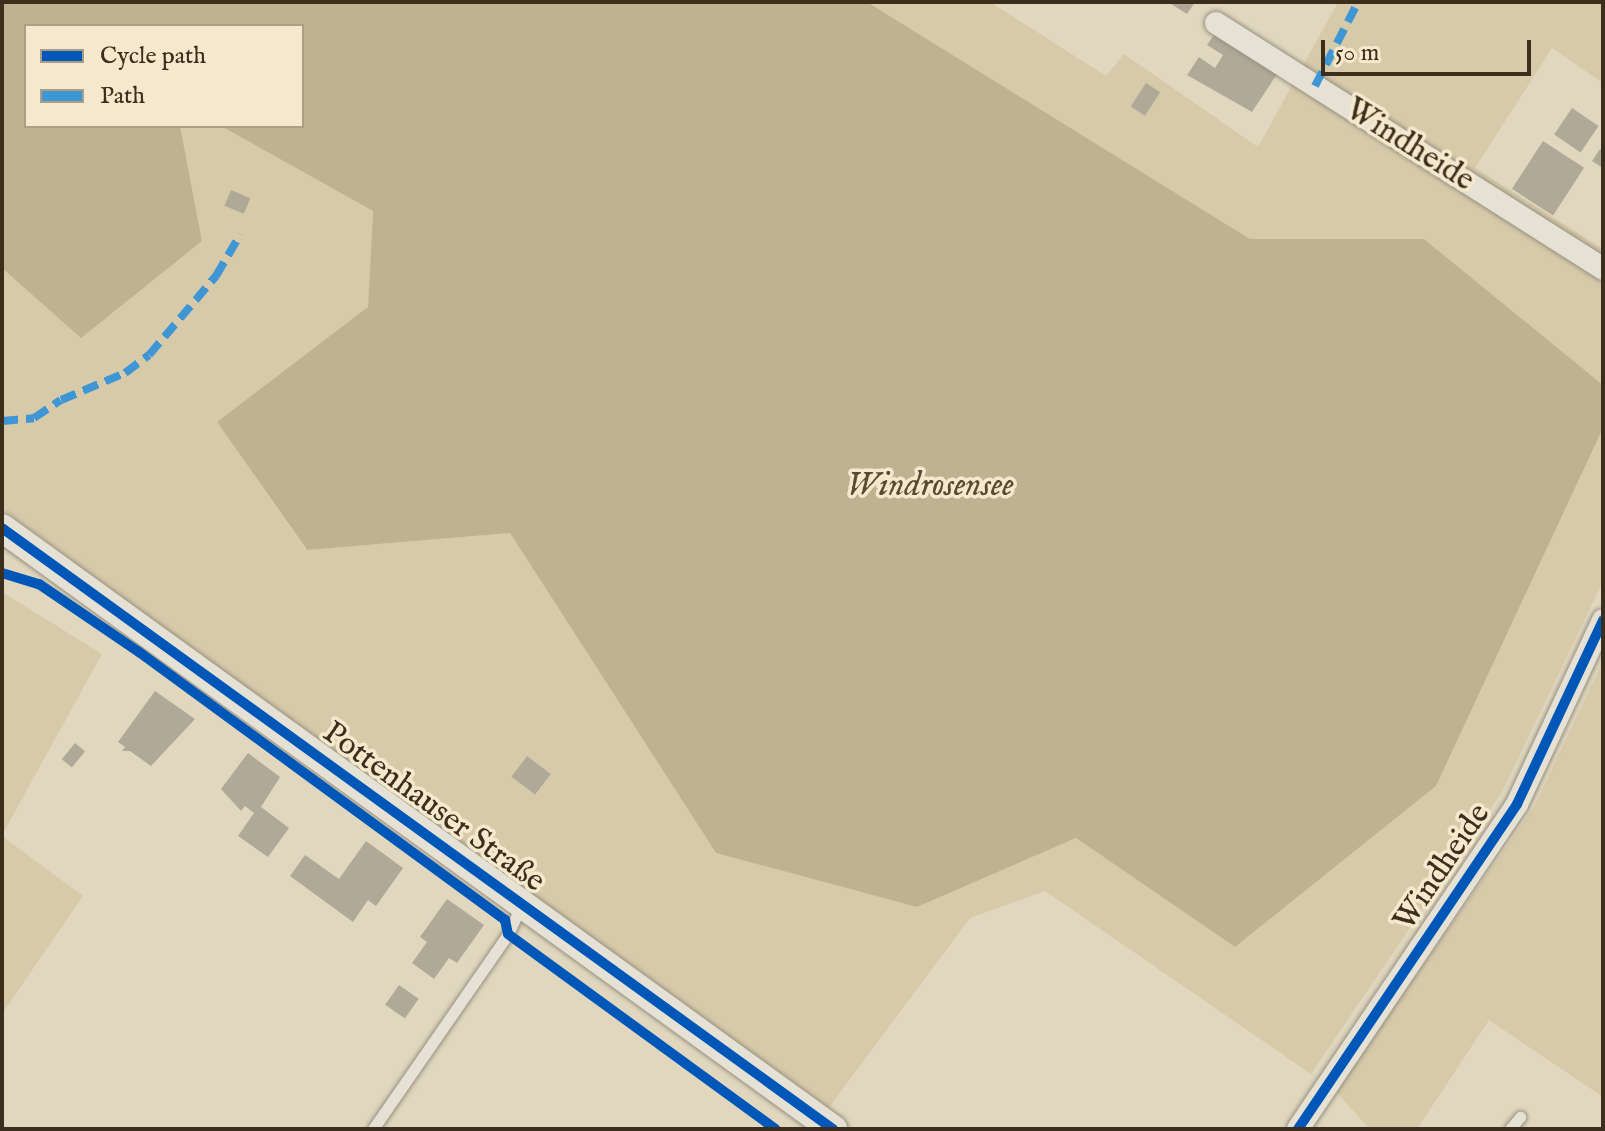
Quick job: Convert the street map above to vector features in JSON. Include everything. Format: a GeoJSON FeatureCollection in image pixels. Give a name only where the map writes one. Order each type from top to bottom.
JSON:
{"type":"FeatureCollection","features":[{"type":"Feature","properties":{"kind":"street","name":"Windheide"},"geometry":{"type":"LineString","coordinates":[[1216,23],[1603,269]]}},
{"type":"Feature","properties":{"kind":"street","name":"Pottenhauser Straße"},"geometry":{"type":"LineString","coordinates":[[2,528],[833,1129]]}},
{"type":"Feature","properties":{"kind":"street","name":"Windheide"},"geometry":{"type":"LineString","coordinates":[[1298,1129],[1517,804],[1603,620]]}},
{"type":"Feature","properties":{"kind":"lane","name":"Pottenhauser Straße"},"geometry":{"type":"LineString","coordinates":[[373,1129],[508,934],[522,904]]}},
{"type":"Feature","properties":{"kind":"lane"},"geometry":{"type":"LineString","coordinates":[[1510,1129],[1520,1117]]}},
{"type":"Feature","properties":{"kind":"shaded area"},"geometry":{"type":"Polygon","coordinates":[[[867,2],[990,2],[1106,76],[1124,54],[1258,147],[1338,2],[1603,2],[1603,83],[1552,48],[1475,168],[1603,249],[1603,385],[1424,239],[1250,239],[867,2]]]}},
{"type":"Feature","properties":{"kind":"shaded area"},"geometry":{"type":"Polygon","coordinates":[[[180,128],[225,128],[373,211],[368,308],[217,422],[306,550],[510,533],[716,853],[917,907],[1076,838],[1235,947],[1436,786],[1603,428],[1603,581],[1502,792],[1311,1074],[1045,891],[970,918],[824,1114],[2,509],[2,268],[80,337],[202,241],[180,128]],[[527,756],[512,777],[536,795],[551,774],[527,756]]]}},
{"type":"Feature","properties":{"kind":"shaded area"},"geometry":{"type":"Polygon","coordinates":[[[2,592],[102,654],[2,835],[2,592]]]}},
{"type":"Feature","properties":{"kind":"shaded area"},"geometry":{"type":"Polygon","coordinates":[[[1603,661],[1603,1097],[1489,1020],[1417,1129],[1370,1129],[1335,1091],[1534,807],[1603,661]]]}},
{"type":"Feature","properties":{"kind":"shaded area"},"geometry":{"type":"Polygon","coordinates":[[[2,836],[83,896],[2,1014],[2,836]]]}},
{"type":"Feature","properties":{"kind":"water","name":"Windrosensee"},"geometry":{"type":"Polygon","coordinates":[[[2,2],[867,2],[1250,239],[1424,239],[1603,385],[1603,428],[1436,786],[1235,947],[1076,838],[917,907],[716,853],[510,533],[307,550],[217,422],[368,307],[373,211],[225,128],[304,128],[304,24],[24,24],[24,128],[180,128],[202,241],[81,338],[2,268],[2,2]]]}},
{"type":"Feature","properties":{"kind":"building"},"geometry":{"type":"Polygon","coordinates":[[[1168,2],[1195,2],[1187,14],[1168,2]]]}},
{"type":"Feature","properties":{"kind":"building"},"geometry":{"type":"Polygon","coordinates":[[[1217,31],[1279,71],[1252,112],[1187,75],[1199,57],[1215,68],[1223,55],[1207,45],[1217,31]]]}},
{"type":"Feature","properties":{"kind":"building"},"geometry":{"type":"Polygon","coordinates":[[[1146,83],[1160,92],[1145,116],[1131,106],[1146,83]]]}},
{"type":"Feature","properties":{"kind":"building"},"geometry":{"type":"Polygon","coordinates":[[[1572,108],[1599,126],[1581,152],[1554,135],[1572,108]]]}},
{"type":"Feature","properties":{"kind":"building"},"geometry":{"type":"Polygon","coordinates":[[[1543,141],[1584,168],[1553,215],[1512,189],[1543,141]]]}},
{"type":"Feature","properties":{"kind":"building"},"geometry":{"type":"Polygon","coordinates":[[[1600,149],[1603,151],[1603,168],[1592,161],[1600,149]]]}},
{"type":"Feature","properties":{"kind":"building"},"geometry":{"type":"Polygon","coordinates":[[[231,190],[250,198],[244,214],[224,206],[231,190]]]}},
{"type":"Feature","properties":{"kind":"building"},"geometry":{"type":"Polygon","coordinates":[[[155,691],[195,719],[151,766],[130,751],[122,751],[125,747],[118,742],[155,691]]]}},
{"type":"Feature","properties":{"kind":"building"},"geometry":{"type":"Polygon","coordinates":[[[75,743],[85,751],[72,768],[62,759],[75,743]]]}},
{"type":"Feature","properties":{"kind":"building"},"geometry":{"type":"Polygon","coordinates":[[[248,753],[280,777],[261,807],[289,828],[268,857],[238,836],[254,813],[245,806],[241,811],[221,789],[248,753]]]}},
{"type":"Feature","properties":{"kind":"building"},"geometry":{"type":"Polygon","coordinates":[[[527,756],[551,774],[535,795],[511,777],[527,756]]]}},
{"type":"Feature","properties":{"kind":"building"},"geometry":{"type":"Polygon","coordinates":[[[366,841],[403,868],[376,906],[368,900],[353,922],[290,876],[305,855],[339,879],[366,841]]]}},
{"type":"Feature","properties":{"kind":"building"},"geometry":{"type":"Polygon","coordinates":[[[447,899],[484,925],[457,963],[449,958],[434,979],[412,963],[427,942],[420,937],[447,899]]]}},
{"type":"Feature","properties":{"kind":"building"},"geometry":{"type":"Polygon","coordinates":[[[399,985],[419,999],[405,1018],[385,1005],[399,985]]]}},
{"type":"Feature","properties":{"kind":"marked path"},"geometry":{"type":"LineString","coordinates":[[1315,86],[1358,2]]}},
{"type":"Feature","properties":{"kind":"marked path"},"geometry":{"type":"LineString","coordinates":[[2,421],[34,418],[61,400],[125,373],[149,355],[216,276],[240,235]]}},
{"type":"Feature","properties":{"kind":"cycle path"},"geometry":{"type":"LineString","coordinates":[[2,528],[833,1129]]}},
{"type":"Feature","properties":{"kind":"cycle path"},"geometry":{"type":"LineString","coordinates":[[2,573],[39,584],[139,652],[505,920],[508,934],[775,1129]]}},
{"type":"Feature","properties":{"kind":"cycle path"},"geometry":{"type":"LineString","coordinates":[[1298,1129],[1517,804],[1603,620]]}}]}
